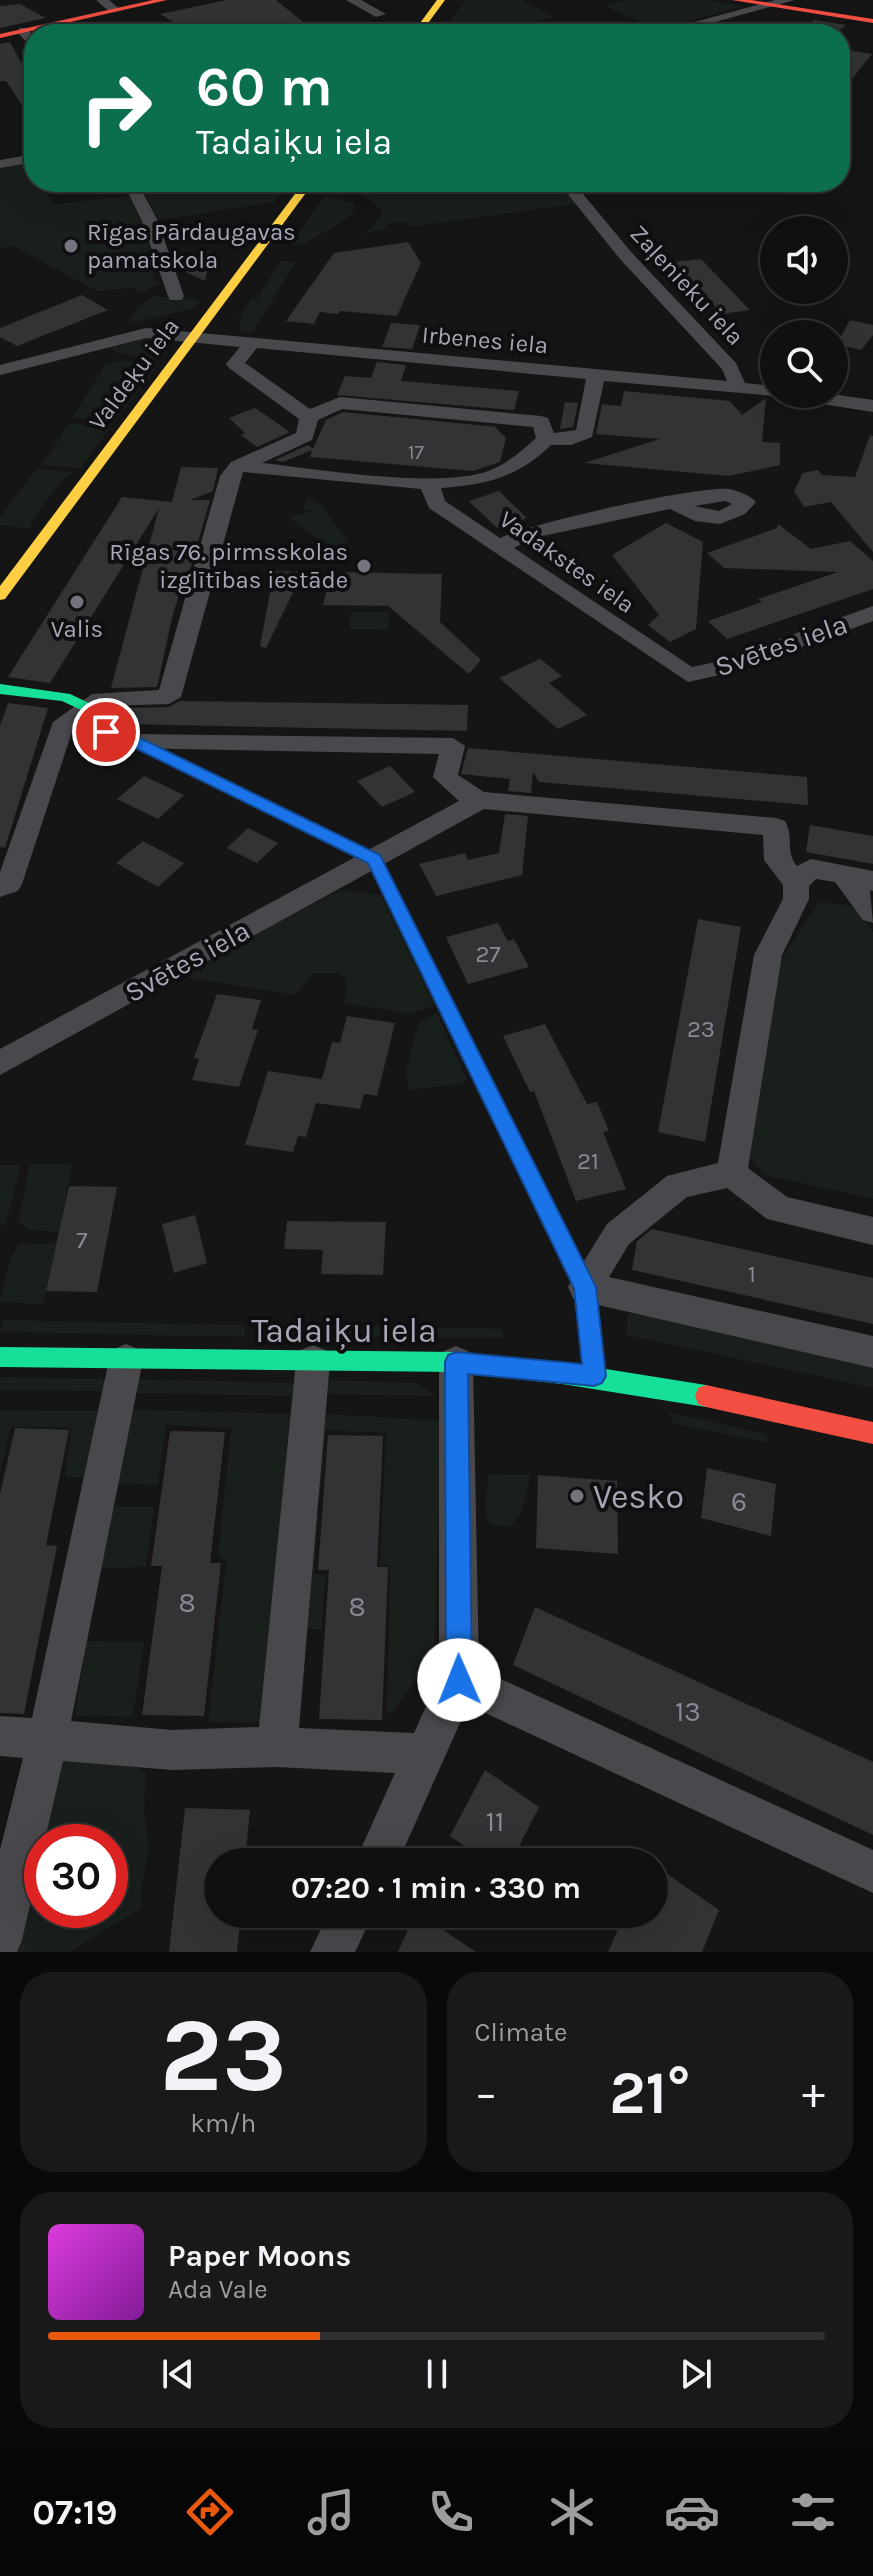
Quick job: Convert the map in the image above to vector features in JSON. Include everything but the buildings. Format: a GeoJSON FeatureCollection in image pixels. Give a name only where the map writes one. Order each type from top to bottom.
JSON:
{"type":"FeatureCollection","features":[{"type":"Feature","properties":{"kind":"street"},"geometry":{"type":"LineString","coordinates":[[62,24],[108,5],[163,0]]}},
{"type":"Feature","properties":{"kind":"street"},"geometry":{"type":"LineString","coordinates":[[352,0],[380,14]]}},
{"type":"Feature","properties":{"kind":"street"},"geometry":{"type":"LineString","coordinates":[[423,24],[441,0]]}},
{"type":"Feature","properties":{"kind":"street"},"geometry":{"type":"LineString","coordinates":[[736,0],[873,21]]}},
{"type":"Feature","properties":{"kind":"street"},"geometry":{"type":"LineString","coordinates":[[696,24],[789,0]]}},
{"type":"Feature","properties":{"kind":"street"},"geometry":{"type":"LineString","coordinates":[[0,36],[24,38]]}},
{"type":"Feature","properties":{"kind":"street"},"geometry":{"type":"LineString","coordinates":[[0,164],[24,160]]}},
{"type":"Feature","properties":{"kind":"street"},"geometry":{"type":"LineString","coordinates":[[135,192],[149,219],[176,296]]}},
{"type":"Feature","properties":{"kind":"street","name":"Valdeķu iela"},"geometry":{"type":"LineString","coordinates":[[0,596],[302,192]]}},
{"type":"Feature","properties":{"kind":"street","name":"Zaļenieku iela"},"geometry":{"type":"LineString","coordinates":[[573,192],[626,256],[730,367],[738,387]]}},
{"type":"Feature","properties":{"kind":"street","name":"Irbenes iela"},"geometry":{"type":"LineString","coordinates":[[0,370],[130,335],[252,343],[760,389]]}},
{"type":"Feature","properties":{"kind":"street"},"geometry":{"type":"LineString","coordinates":[[252,343],[235,364],[309,417]]}},
{"type":"Feature","properties":{"kind":"street"},"geometry":{"type":"LineString","coordinates":[[238,466],[429,483],[477,480],[499,474],[526,458],[546,439],[571,439],[585,433],[596,374]]}},
{"type":"Feature","properties":{"kind":"street"},"geometry":{"type":"LineString","coordinates":[[848,402],[873,406]]}},
{"type":"Feature","properties":{"kind":"street"},"geometry":{"type":"LineString","coordinates":[[309,417],[340,403],[541,422],[546,439]]}},
{"type":"Feature","properties":{"kind":"street"},"geometry":{"type":"LineString","coordinates":[[0,887],[9,884],[61,728],[100,699],[169,697],[230,476],[238,466],[305,436],[309,417]]}},
{"type":"Feature","properties":{"kind":"street","name":"Vadakstes iela"},"geometry":{"type":"LineString","coordinates":[[429,483],[436,504],[688,675]]}},
{"type":"Feature","properties":{"kind":"street"},"geometry":{"type":"LineString","coordinates":[[499,547],[527,533],[674,503]]}},
{"type":"Feature","properties":{"kind":"street","name":"Svētes iela"},"geometry":{"type":"LineString","coordinates":[[688,675],[721,668],[873,613]]}},
{"type":"Feature","properties":{"kind":"street"},"geometry":{"type":"LineString","coordinates":[[0,689],[65,697],[86,707],[106,732],[136,742],[374,859],[585,1287],[594,1376]]}},
{"type":"Feature","properties":{"kind":"street"},"geometry":{"type":"LineString","coordinates":[[136,742],[453,746],[445,777],[460,791],[480,800],[776,827],[777,860],[796,883],[796,899],[768,955],[732,1173]]}},
{"type":"Feature","properties":{"kind":"street","name":"Svētes iela"},"geometry":{"type":"LineString","coordinates":[[0,1063],[480,800]]}},
{"type":"Feature","properties":{"kind":"street"},"geometry":{"type":"LineString","coordinates":[[796,883],[811,868],[873,881]]}},
{"type":"Feature","properties":{"kind":"street"},"geometry":{"type":"LineString","coordinates":[[842,873],[873,913]]}},
{"type":"Feature","properties":{"kind":"street"},"geometry":{"type":"LineString","coordinates":[[585,1287],[618,1234],[678,1186],[732,1173]]}},
{"type":"Feature","properties":{"kind":"street"},"geometry":{"type":"LineString","coordinates":[[732,1173],[778,1209],[873,1231]]}},
{"type":"Feature","properties":{"kind":"street"},"geometry":{"type":"LineString","coordinates":[[585,1287],[873,1352]]}},
{"type":"Feature","properties":{"kind":"street","name":"Tadaiķu iela"},"geometry":{"type":"LineString","coordinates":[[0,1357],[456,1362],[594,1376],[771,1407],[873,1433]]}},
{"type":"Feature","properties":{"kind":"street"},"geometry":{"type":"LineString","coordinates":[[0,1940],[48,1737],[126,1360]]}},
{"type":"Feature","properties":{"kind":"street"},"geometry":{"type":"LineString","coordinates":[[277,1747],[313,1361]]}},
{"type":"Feature","properties":{"kind":"street"},"geometry":{"type":"LineString","coordinates":[[382,1848],[459,1680],[456,1362]]}},
{"type":"Feature","properties":{"kind":"street"},"geometry":{"type":"LineString","coordinates":[[459,1680],[873,1872]]}},
{"type":"Feature","properties":{"kind":"street"},"geometry":{"type":"LineString","coordinates":[[0,1736],[48,1737],[172,1750],[277,1747],[426,1754]]}},
{"type":"Feature","properties":{"kind":"street"},"geometry":{"type":"LineString","coordinates":[[332,1952],[344,1928]]}},
{"type":"Feature","properties":{"kind":"shaded area"},"geometry":{"type":"Polygon","coordinates":[[[465,0],[521,0],[554,17],[526,24],[447,24],[465,0]]]}},
{"type":"Feature","properties":{"kind":"shaded area"},"geometry":{"type":"Polygon","coordinates":[[[630,0],[703,0],[745,6],[678,24],[647,24],[604,6],[630,0]]]}},
{"type":"Feature","properties":{"kind":"shaded area"},"geometry":{"type":"Polygon","coordinates":[[[24,162],[24,192],[46,192],[54,204],[132,196],[153,259],[150,263],[156,282],[164,281],[143,292],[133,288],[97,291],[11,245],[0,249],[0,166],[24,162]]]}},
{"type":"Feature","properties":{"kind":"shaded area"},"geometry":{"type":"Polygon","coordinates":[[[144,192],[282,192],[275,202],[159,220],[144,192]]]}},
{"type":"Feature","properties":{"kind":"shaded area"},"geometry":{"type":"Polygon","coordinates":[[[342,192],[566,192],[576,204],[409,227],[405,222],[390,222],[384,229],[359,235],[371,229],[383,211],[364,195],[342,192]]]}},
{"type":"Feature","properties":{"kind":"shaded area"},"geometry":{"type":"Polygon","coordinates":[[[325,195],[354,203],[354,211],[306,244],[291,245],[325,195]]]}},
{"type":"Feature","properties":{"kind":"shaded area"},"geometry":{"type":"Polygon","coordinates":[[[280,261],[296,262],[253,332],[242,331],[238,319],[252,298],[257,299],[280,261]]]}},
{"type":"Feature","properties":{"kind":"shaded area"},"geometry":{"type":"Polygon","coordinates":[[[153,296],[200,300],[194,308],[129,324],[136,310],[153,296]]]}},
{"type":"Feature","properties":{"kind":"shaded area"},"geometry":{"type":"Polygon","coordinates":[[[142,339],[162,341],[168,350],[160,360],[116,353],[110,346],[142,339]]]}},
{"type":"Feature","properties":{"kind":"shaded area"},"geometry":{"type":"Polygon","coordinates":[[[121,360],[158,365],[114,423],[72,418],[105,365],[121,360]]]}},
{"type":"Feature","properties":{"kind":"shaded area"},"geometry":{"type":"Polygon","coordinates":[[[69,423],[110,428],[81,468],[42,465],[69,423]]]}},
{"type":"Feature","properties":{"kind":"shaded area"},"geometry":{"type":"Polygon","coordinates":[[[36,469],[75,472],[62,480],[31,521],[31,529],[0,525],[0,517],[36,469]]]}},
{"type":"Feature","properties":{"kind":"shaded area"},"geometry":{"type":"Polygon","coordinates":[[[308,497],[319,503],[349,542],[330,547],[288,517],[312,511],[303,510],[308,497]]]}},
{"type":"Feature","properties":{"kind":"shaded area"},"geometry":{"type":"Polygon","coordinates":[[[351,612],[389,612],[388,630],[349,629],[351,612]]]}},
{"type":"Feature","properties":{"kind":"shaded area"},"geometry":{"type":"Polygon","coordinates":[[[341,890],[381,895],[435,1005],[410,1014],[345,1003],[346,978],[336,973],[313,973],[295,995],[189,978],[179,972],[341,890]]]}},
{"type":"Feature","properties":{"kind":"shaded area"},"geometry":{"type":"Polygon","coordinates":[[[819,902],[854,906],[873,932],[873,1199],[765,1175],[745,1154],[775,969],[819,902]]]}},
{"type":"Feature","properties":{"kind":"shaded area"},"geometry":{"type":"Polygon","coordinates":[[[437,1013],[467,1080],[461,1084],[409,1090],[406,1072],[418,1023],[437,1013]]]}},
{"type":"Feature","properties":{"kind":"shaded area"},"geometry":{"type":"Polygon","coordinates":[[[30,1164],[72,1164],[59,1232],[29,1230],[18,1221],[30,1164]]]}},
{"type":"Feature","properties":{"kind":"shaded area"},"geometry":{"type":"Polygon","coordinates":[[[0,1165],[21,1165],[6,1223],[0,1227],[0,1165]]]}},
{"type":"Feature","properties":{"kind":"shaded area"},"geometry":{"type":"Polygon","coordinates":[[[56,1243],[43,1304],[0,1302],[9,1261],[19,1244],[56,1243]]]}},
{"type":"Feature","properties":{"kind":"shaded area"},"geometry":{"type":"Polygon","coordinates":[[[637,1313],[873,1363],[873,1388],[626,1335],[628,1314],[637,1313]]]}},
{"type":"Feature","properties":{"kind":"shaded area"},"geometry":{"type":"Polygon","coordinates":[[[2,1320],[245,1325],[245,1337],[1,1332],[2,1320]]]}},
{"type":"Feature","properties":{"kind":"shaded area"},"geometry":{"type":"Polygon","coordinates":[[[259,1323],[502,1329],[503,1338],[260,1337],[259,1323]]]}},
{"type":"Feature","properties":{"kind":"shaded area"},"geometry":{"type":"Polygon","coordinates":[[[0,1377],[103,1379],[105,1391],[0,1390],[0,1377]]]}},
{"type":"Feature","properties":{"kind":"shaded area"},"geometry":{"type":"Polygon","coordinates":[[[136,1379],[299,1383],[296,1396],[135,1393],[136,1379]]]}},
{"type":"Feature","properties":{"kind":"shaded area"},"geometry":{"type":"Polygon","coordinates":[[[325,1380],[418,1383],[436,1396],[324,1394],[325,1380]]]}},
{"type":"Feature","properties":{"kind":"shaded area"},"geometry":{"type":"Polygon","coordinates":[[[120,1409],[290,1414],[281,1509],[272,1723],[208,1722],[226,1560],[218,1557],[231,1428],[166,1425],[158,1485],[110,1484],[120,1409]]]}},
{"type":"Feature","properties":{"kind":"shaded area"},"geometry":{"type":"Polygon","coordinates":[[[0,1410],[102,1411],[91,1477],[65,1477],[71,1428],[11,1427],[0,1474],[0,1410]]]}},
{"type":"Feature","properties":{"kind":"shaded area"},"geometry":{"type":"Polygon","coordinates":[[[668,1412],[766,1434],[769,1443],[674,1424],[668,1412]]]}},
{"type":"Feature","properties":{"kind":"shaded area"},"geometry":{"type":"Polygon","coordinates":[[[314,1413],[441,1421],[434,1658],[391,1713],[387,1714],[390,1565],[380,1565],[386,1433],[326,1430],[320,1495],[309,1494],[314,1413]]]}},
{"type":"Feature","properties":{"kind":"shaded area"},"geometry":{"type":"Polygon","coordinates":[[[488,1474],[530,1475],[522,1510],[509,1527],[490,1524],[485,1514],[488,1474]]]}},
{"type":"Feature","properties":{"kind":"shaded area"},"geometry":{"type":"Polygon","coordinates":[[[112,1507],[154,1507],[146,1567],[100,1568],[112,1507]]]}},
{"type":"Feature","properties":{"kind":"shaded area"},"geometry":{"type":"Polygon","coordinates":[[[318,1513],[314,1574],[325,1574],[322,1630],[299,1628],[305,1515],[318,1513]]]}},
{"type":"Feature","properties":{"kind":"shaded area"},"geometry":{"type":"Polygon","coordinates":[[[86,1641],[144,1642],[133,1717],[75,1716],[86,1641]]]}},
{"type":"Feature","properties":{"kind":"shaded area"},"geometry":{"type":"Polygon","coordinates":[[[61,1757],[126,1763],[146,1772],[144,1812],[149,1850],[141,1890],[142,1908],[128,1916],[128,1824],[47,1824],[61,1757]]]}},
{"type":"Feature","properties":{"kind":"shaded area"},"geometry":{"type":"Polygon","coordinates":[[[24,1922],[24,1928],[109,1928],[69,1952],[11,1952],[24,1922]]]}},
{"type":"Feature","properties":{"kind":"traffic: fast"},"geometry":{"type":"LineString","coordinates":[[0,689],[65,697],[86,707],[106,732],[136,742],[374,859],[465,1043]]}},
{"type":"Feature","properties":{"kind":"traffic: fast"},"geometry":{"type":"LineString","coordinates":[[0,1357],[456,1362],[562,1373],[706,1396]]}},
{"type":"Feature","properties":{"kind":"traffic: slow"},"geometry":{"type":"LineString","coordinates":[[423,24],[441,0]]}},
{"type":"Feature","properties":{"kind":"traffic: slow"},"geometry":{"type":"LineString","coordinates":[[0,596],[302,192]]}},
{"type":"Feature","properties":{"kind":"traffic: slow"},"geometry":{"type":"LineString","coordinates":[[465,1043],[585,1287],[594,1376]]}},
{"type":"Feature","properties":{"kind":"traffic: jam"},"geometry":{"type":"LineString","coordinates":[[54,24],[163,0]]}},
{"type":"Feature","properties":{"kind":"traffic: jam"},"geometry":{"type":"LineString","coordinates":[[736,0],[873,21]]}},
{"type":"Feature","properties":{"kind":"traffic: jam"},"geometry":{"type":"LineString","coordinates":[[0,36],[24,31]]}},
{"type":"Feature","properties":{"kind":"traffic: jam"},"geometry":{"type":"LineString","coordinates":[[706,1396],[873,1433]]}},
{"type":"Feature","properties":{"kind":"place","name":"Rīgas Pārdaugavas pamatskola"},"geometry":{"type":"Point","coordinates":[71,246]}},
{"type":"Feature","properties":{"kind":"place","name":"Rīgas 76. pirmsskolas izglītības iestāde"},"geometry":{"type":"Point","coordinates":[364,566]}},
{"type":"Feature","properties":{"kind":"place","name":"Valis"},"geometry":{"type":"Point","coordinates":[77,602]}},
{"type":"Feature","properties":{"kind":"place","name":"Vesko"},"geometry":{"type":"Point","coordinates":[577,1496]}},
{"type":"Feature","properties":{"kind":"route"},"geometry":{"type":"LineString","coordinates":[[106,732],[136,742],[374,859],[585,1287],[594,1376],[456,1362],[459,1680]]}}]}
